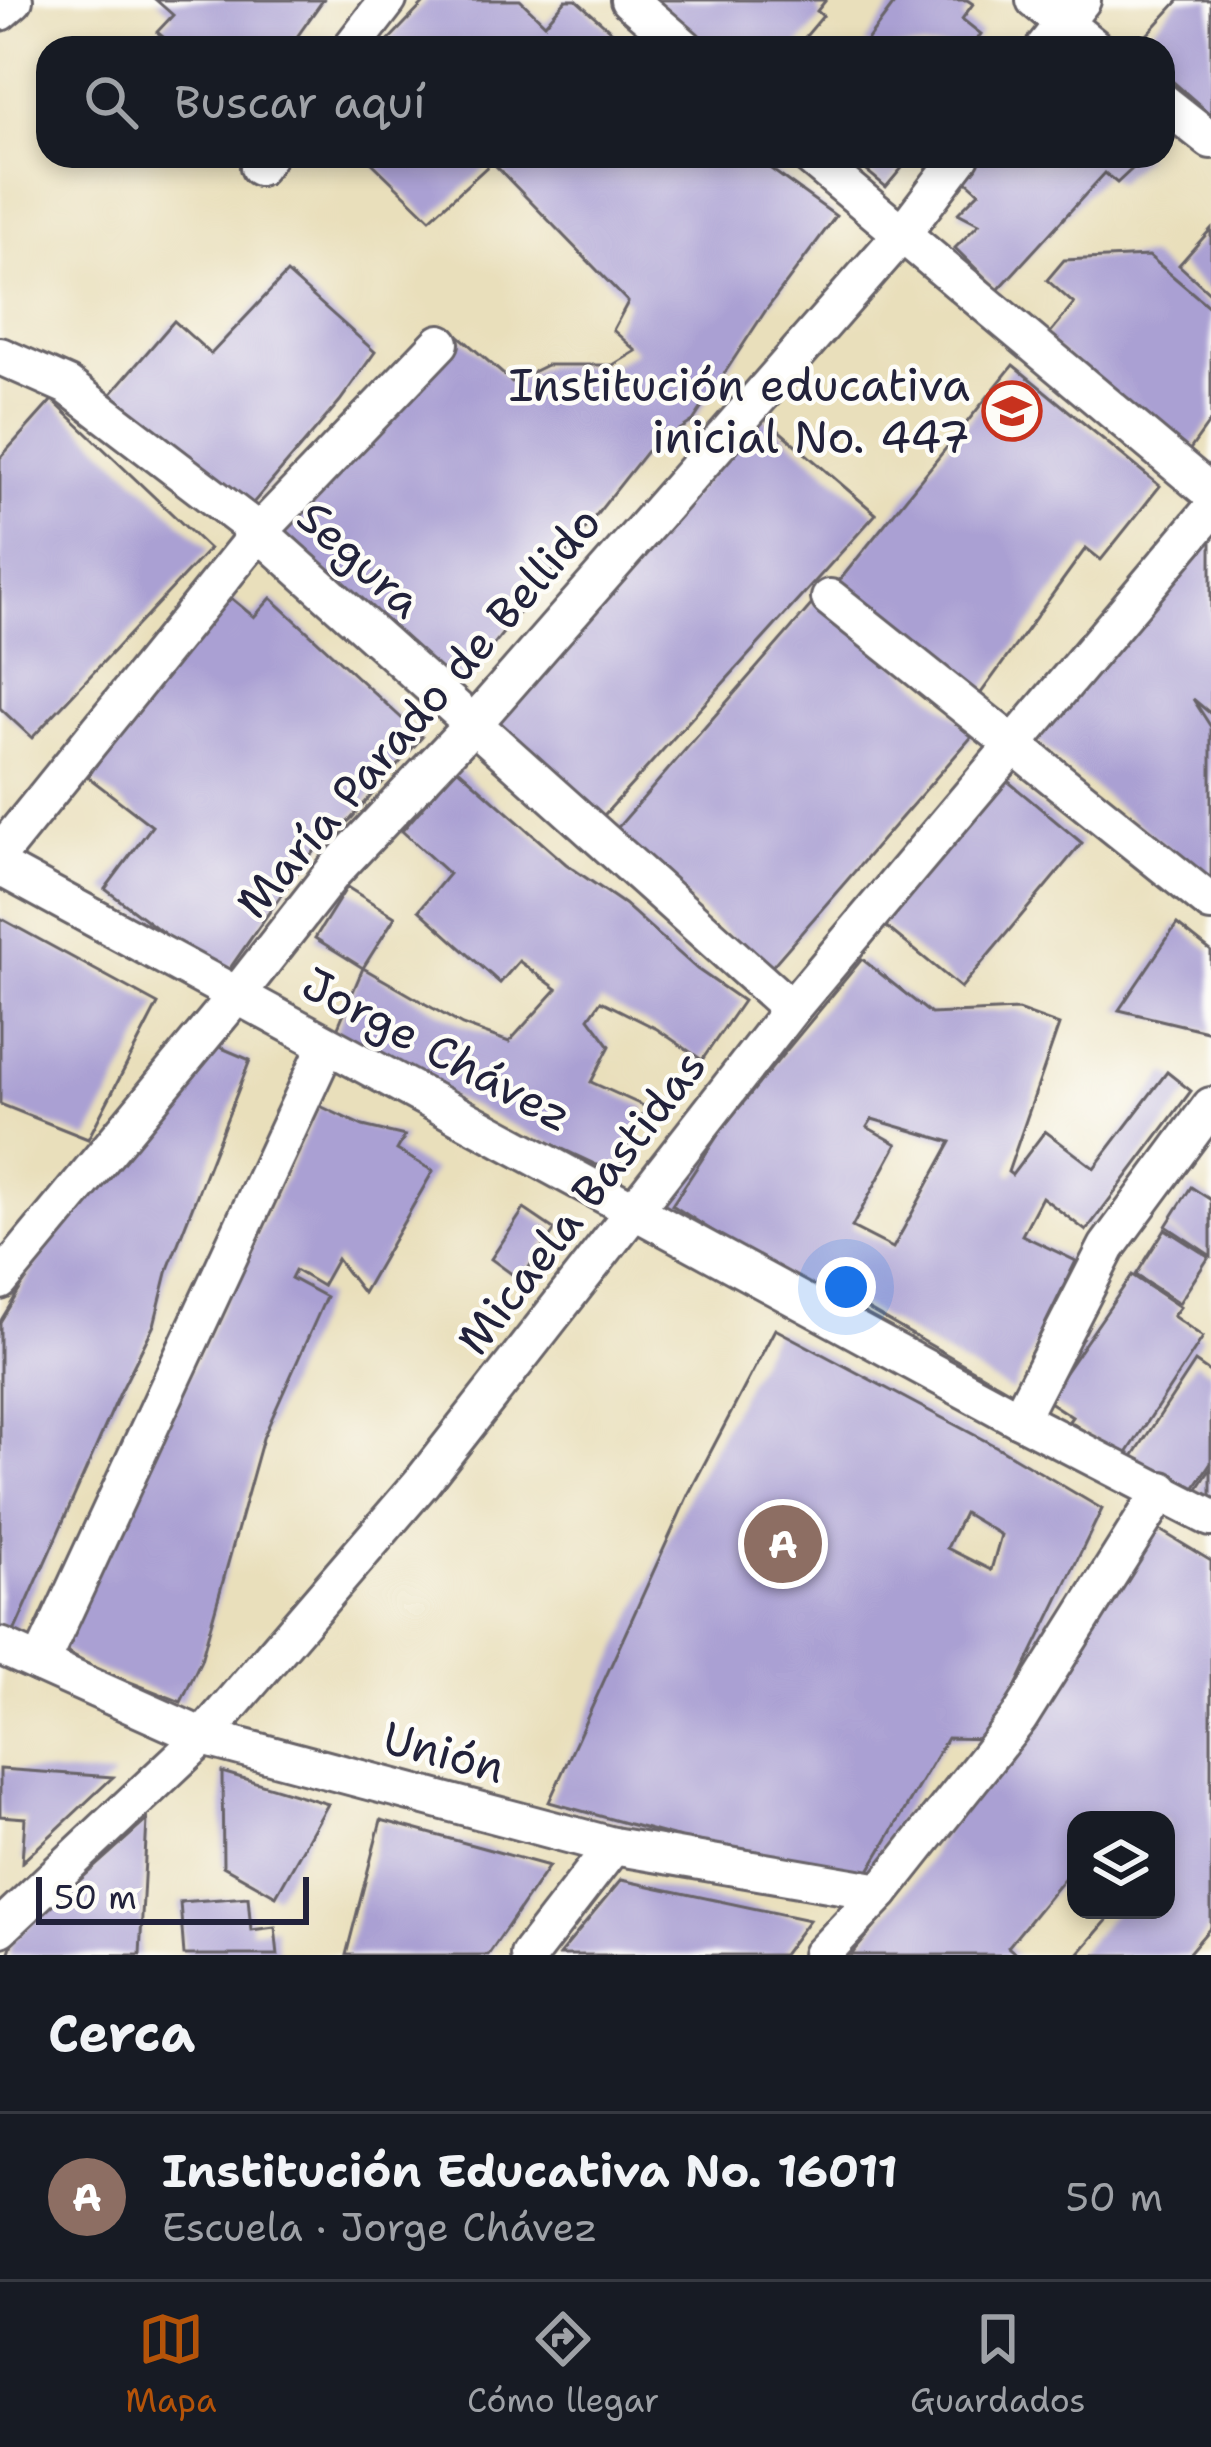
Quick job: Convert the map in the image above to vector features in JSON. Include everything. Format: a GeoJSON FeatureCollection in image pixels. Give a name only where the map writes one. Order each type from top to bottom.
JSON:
{"type":"FeatureCollection","features":[{"type":"Feature","properties":{"kind":"street"},"geometry":{"type":"LineString","coordinates":[[0,12],[14,0]]}},
{"type":"Feature","properties":{"kind":"street"},"geometry":{"type":"LineString","coordinates":[[360,36],[388,0]]}},
{"type":"Feature","properties":{"kind":"street"},"geometry":{"type":"LineString","coordinates":[[629,0],[671,36]]}},
{"type":"Feature","properties":{"kind":"street"},"geometry":{"type":"LineString","coordinates":[[1175,112],[1211,140]]}},
{"type":"Feature","properties":{"kind":"street"},"geometry":{"type":"LineString","coordinates":[[823,168],[1211,493]]}},
{"type":"Feature","properties":{"kind":"street","name":"María Parado de Bellido"},"geometry":{"type":"LineString","coordinates":[[0,1281],[334,871],[472,724],[901,235],[953,168]]}},
{"type":"Feature","properties":{"kind":"street"},"geometry":{"type":"LineString","coordinates":[[0,853],[259,532],[440,343]]}},
{"type":"Feature","properties":{"kind":"street","name":"Segura"},"geometry":{"type":"LineString","coordinates":[[0,356],[68,386],[259,532],[791,1009]]}},
{"type":"Feature","properties":{"kind":"street","name":"Micaela Bastidas"},"geometry":{"type":"LineString","coordinates":[[0,1928],[203,1737],[436,1466],[791,1009],[1211,510]]}},
{"type":"Feature","properties":{"kind":"street"},"geometry":{"type":"LineString","coordinates":[[830,598],[1211,903]]}},
{"type":"Feature","properties":{"kind":"street","name":"Jorge Chávez"},"geometry":{"type":"LineString","coordinates":[[0,867],[1019,1419],[1211,1518]]}},
{"type":"Feature","properties":{"kind":"street"},"geometry":{"type":"LineString","coordinates":[[40,1664],[327,1045]]}},
{"type":"Feature","properties":{"kind":"street"},"geometry":{"type":"LineString","coordinates":[[1019,1419],[1107,1246],[1211,1106]]}},
{"type":"Feature","properties":{"kind":"street"},"geometry":{"type":"LineString","coordinates":[[821,1955],[880,1892],[1018,1718],[1162,1490]]}},
{"type":"Feature","properties":{"kind":"street","name":"Unión"},"geometry":{"type":"LineString","coordinates":[[0,1646],[203,1737],[613,1846],[880,1892]]}},
{"type":"Feature","properties":{"kind":"street"},"geometry":{"type":"LineString","coordinates":[[529,1955],[613,1846]]}},
{"type":"Feature","properties":{"kind":"building"},"geometry":{"type":"Polygon","coordinates":[[[156,0],[323,0],[298,36],[162,36],[157,32],[173,15],[156,0]]]}},
{"type":"Feature","properties":{"kind":"building"},"geometry":{"type":"Polygon","coordinates":[[[427,0],[520,0],[545,24],[566,0],[576,0],[616,36],[392,36],[427,0]]]}},
{"type":"Feature","properties":{"kind":"building"},"geometry":{"type":"Polygon","coordinates":[[[651,0],[826,0],[817,11],[823,16],[806,36],[694,36],[651,0]]]}},
{"type":"Feature","properties":{"kind":"building"},"geometry":{"type":"Polygon","coordinates":[[[897,0],[967,0],[973,4],[962,19],[981,34],[980,36],[870,36],[897,0]]]}},
{"type":"Feature","properties":{"kind":"building"},"geometry":{"type":"Polygon","coordinates":[[[1179,0],[1211,0],[1211,115],[1175,84],[1175,36],[1146,36],[1179,0]]]}},
{"type":"Feature","properties":{"kind":"building"},"geometry":{"type":"Polygon","coordinates":[[[377,168],[485,168],[430,219],[377,168]]]}},
{"type":"Feature","properties":{"kind":"building"},"geometry":{"type":"Polygon","coordinates":[[[498,168],[770,168],[836,216],[766,310],[693,421],[647,451],[457,691],[279,537],[457,334],[512,382],[547,365],[613,365],[636,351],[613,330],[628,302],[498,168]]]}},
{"type":"Feature","properties":{"kind":"building"},"geometry":{"type":"Polygon","coordinates":[[[863,168],[902,168],[886,187],[863,168]]]}},
{"type":"Feature","properties":{"kind":"building"},"geometry":{"type":"Polygon","coordinates":[[[1133,168],[1117,183],[1105,173],[998,290],[955,248],[979,224],[958,213],[979,192],[953,169],[1133,168]]]}},
{"type":"Feature","properties":{"kind":"building"},"geometry":{"type":"Polygon","coordinates":[[[1211,229],[1211,294],[1179,265],[1211,229]]]}},
{"type":"Feature","properties":{"kind":"building"},"geometry":{"type":"Polygon","coordinates":[[[1149,256],[1208,306],[1211,302],[1211,420],[1186,455],[1045,339],[1074,304],[1047,280],[1064,260],[1149,256]]]}},
{"type":"Feature","properties":{"kind":"building"},"geometry":{"type":"Polygon","coordinates":[[[287,273],[375,352],[340,401],[248,509],[111,394],[174,321],[211,354],[287,273]]]}},
{"type":"Feature","properties":{"kind":"building"},"geometry":{"type":"Polygon","coordinates":[[[1013,365],[1160,486],[1101,560],[1086,548],[976,700],[831,591],[1013,365]]]}},
{"type":"Feature","properties":{"kind":"building"},"geometry":{"type":"Polygon","coordinates":[[[52,400],[209,549],[32,738],[0,708],[0,458],[52,400]]]}},
{"type":"Feature","properties":{"kind":"building"},"geometry":{"type":"Polygon","coordinates":[[[762,416],[876,514],[596,824],[487,722],[762,416]]]}},
{"type":"Feature","properties":{"kind":"building"},"geometry":{"type":"Polygon","coordinates":[[[1211,533],[1211,714],[1193,699],[1211,727],[1211,884],[1034,738],[1211,533]]]}},
{"type":"Feature","properties":{"kind":"building"},"geometry":{"type":"Polygon","coordinates":[[[819,596],[975,733],[769,970],[613,833],[819,596]]]}},
{"type":"Feature","properties":{"kind":"building"},"geometry":{"type":"Polygon","coordinates":[[[231,598],[254,617],[271,598],[422,737],[351,819],[308,857],[223,978],[105,889],[152,826],[88,777],[139,704],[231,598]]]}},
{"type":"Feature","properties":{"kind":"building"},"geometry":{"type":"Polygon","coordinates":[[[457,768],[566,864],[624,904],[697,969],[743,1001],[702,1060],[657,1029],[601,1001],[589,1018],[610,1046],[591,1082],[646,1107],[616,1174],[332,1041],[363,968],[462,1025],[509,1042],[557,989],[519,961],[500,983],[419,910],[449,874],[402,831],[457,768]]]}},
{"type":"Feature","properties":{"kind":"building"},"geometry":{"type":"Polygon","coordinates":[[[998,773],[1082,843],[961,988],[878,920],[998,773]]]}},
{"type":"Feature","properties":{"kind":"building"},"geometry":{"type":"Polygon","coordinates":[[[347,887],[395,917],[363,968],[315,938],[347,887]]]}},
{"type":"Feature","properties":{"kind":"building"},"geometry":{"type":"Polygon","coordinates":[[[0,918],[158,1004],[88,1139],[0,1104],[0,918]]]}},
{"type":"Feature","properties":{"kind":"building"},"geometry":{"type":"Polygon","coordinates":[[[1177,924],[1211,951],[1211,1032],[1119,1010],[1177,924]]]}},
{"type":"Feature","properties":{"kind":"building"},"geometry":{"type":"Polygon","coordinates":[[[862,959],[931,1014],[1018,1010],[1059,1025],[1008,1172],[1012,1175],[1045,1131],[1094,1168],[1167,1072],[1191,1091],[1086,1231],[1042,1197],[1022,1235],[1076,1261],[1012,1392],[864,1307],[814,1296],[672,1205],[724,1126],[862,959]],[[872,1119],[867,1127],[897,1144],[852,1227],[893,1248],[951,1142],[872,1119]]]}},
{"type":"Feature","properties":{"kind":"building"},"geometry":{"type":"Polygon","coordinates":[[[217,1046],[250,1060],[168,1269],[154,1325],[10,1641],[0,1637],[0,1322],[61,1222],[217,1046]]]}},
{"type":"Feature","properties":{"kind":"building"},"geometry":{"type":"Polygon","coordinates":[[[320,1106],[363,1126],[405,1136],[397,1150],[433,1171],[363,1293],[337,1259],[322,1286],[295,1270],[291,1278],[326,1297],[263,1438],[201,1660],[181,1702],[97,1669],[57,1647],[320,1106]]]}},
{"type":"Feature","properties":{"kind":"building"},"geometry":{"type":"Polygon","coordinates":[[[1191,1187],[1211,1200],[1211,1256],[1166,1226],[1191,1187]]]}},
{"type":"Feature","properties":{"kind":"building"},"geometry":{"type":"Polygon","coordinates":[[[524,1209],[555,1230],[520,1280],[491,1259],[524,1209]]]}},
{"type":"Feature","properties":{"kind":"building"},"geometry":{"type":"Polygon","coordinates":[[[1165,1229],[1209,1257],[1179,1303],[1136,1275],[1165,1229]]]}},
{"type":"Feature","properties":{"kind":"building"},"geometry":{"type":"Polygon","coordinates":[[[1132,1275],[1180,1307],[1173,1316],[1203,1337],[1124,1458],[1046,1400],[1132,1275]]]}},
{"type":"Feature","properties":{"kind":"building"},"geometry":{"type":"Polygon","coordinates":[[[775,1329],[999,1448],[1102,1509],[990,1739],[947,1738],[867,1874],[793,1869],[549,1802],[689,1493],[775,1329]],[[964,1513],[947,1548],[991,1570],[1001,1535],[964,1513]]]}},
{"type":"Feature","properties":{"kind":"building"},"geometry":{"type":"Polygon","coordinates":[[[1195,1362],[1211,1373],[1211,1463],[1187,1499],[1130,1461],[1195,1362]]]}},
{"type":"Feature","properties":{"kind":"building"},"geometry":{"type":"Polygon","coordinates":[[[1211,1468],[1211,1499],[1197,1490],[1211,1468]]]}},
{"type":"Feature","properties":{"kind":"building"},"geometry":{"type":"Polygon","coordinates":[[[1150,1524],[1211,1561],[1211,1927],[1187,1955],[1077,1955],[1108,1919],[1175,1919],[1175,1811],[1067,1811],[1067,1875],[1008,1947],[1017,1955],[851,1955],[919,1875],[1150,1524]]]}},
{"type":"Feature","properties":{"kind":"building"},"geometry":{"type":"Polygon","coordinates":[[[0,1769],[113,1777],[22,1862],[25,1818],[0,1816],[0,1769]]]}},
{"type":"Feature","properties":{"kind":"building"},"geometry":{"type":"Polygon","coordinates":[[[222,1772],[328,1804],[276,1896],[223,1866],[222,1772]]]}},
{"type":"Feature","properties":{"kind":"building"},"geometry":{"type":"Polygon","coordinates":[[[147,1820],[140,1955],[8,1955],[13,1940],[147,1820]]]}},
{"type":"Feature","properties":{"kind":"building"},"geometry":{"type":"Polygon","coordinates":[[[381,1820],[549,1866],[488,1955],[346,1955],[381,1820]]]}},
{"type":"Feature","properties":{"kind":"building"},"geometry":{"type":"Polygon","coordinates":[[[621,1880],[809,1920],[783,1955],[559,1955],[621,1880]]]}},
{"type":"Feature","properties":{"kind":"building"},"geometry":{"type":"Polygon","coordinates":[[[248,1897],[251,1930],[275,1927],[278,1955],[184,1955],[180,1902],[248,1897]]]}},
{"type":"Feature","properties":{"kind":"place","name":"Institución educativa inicial No. 447"},"geometry":{"type":"Point","coordinates":[1012,411]}},
{"type":"Feature","properties":{"kind":"place","name":"Institución Educativa No. 16011"},"geometry":{"type":"Point","coordinates":[783,1544]}}]}
